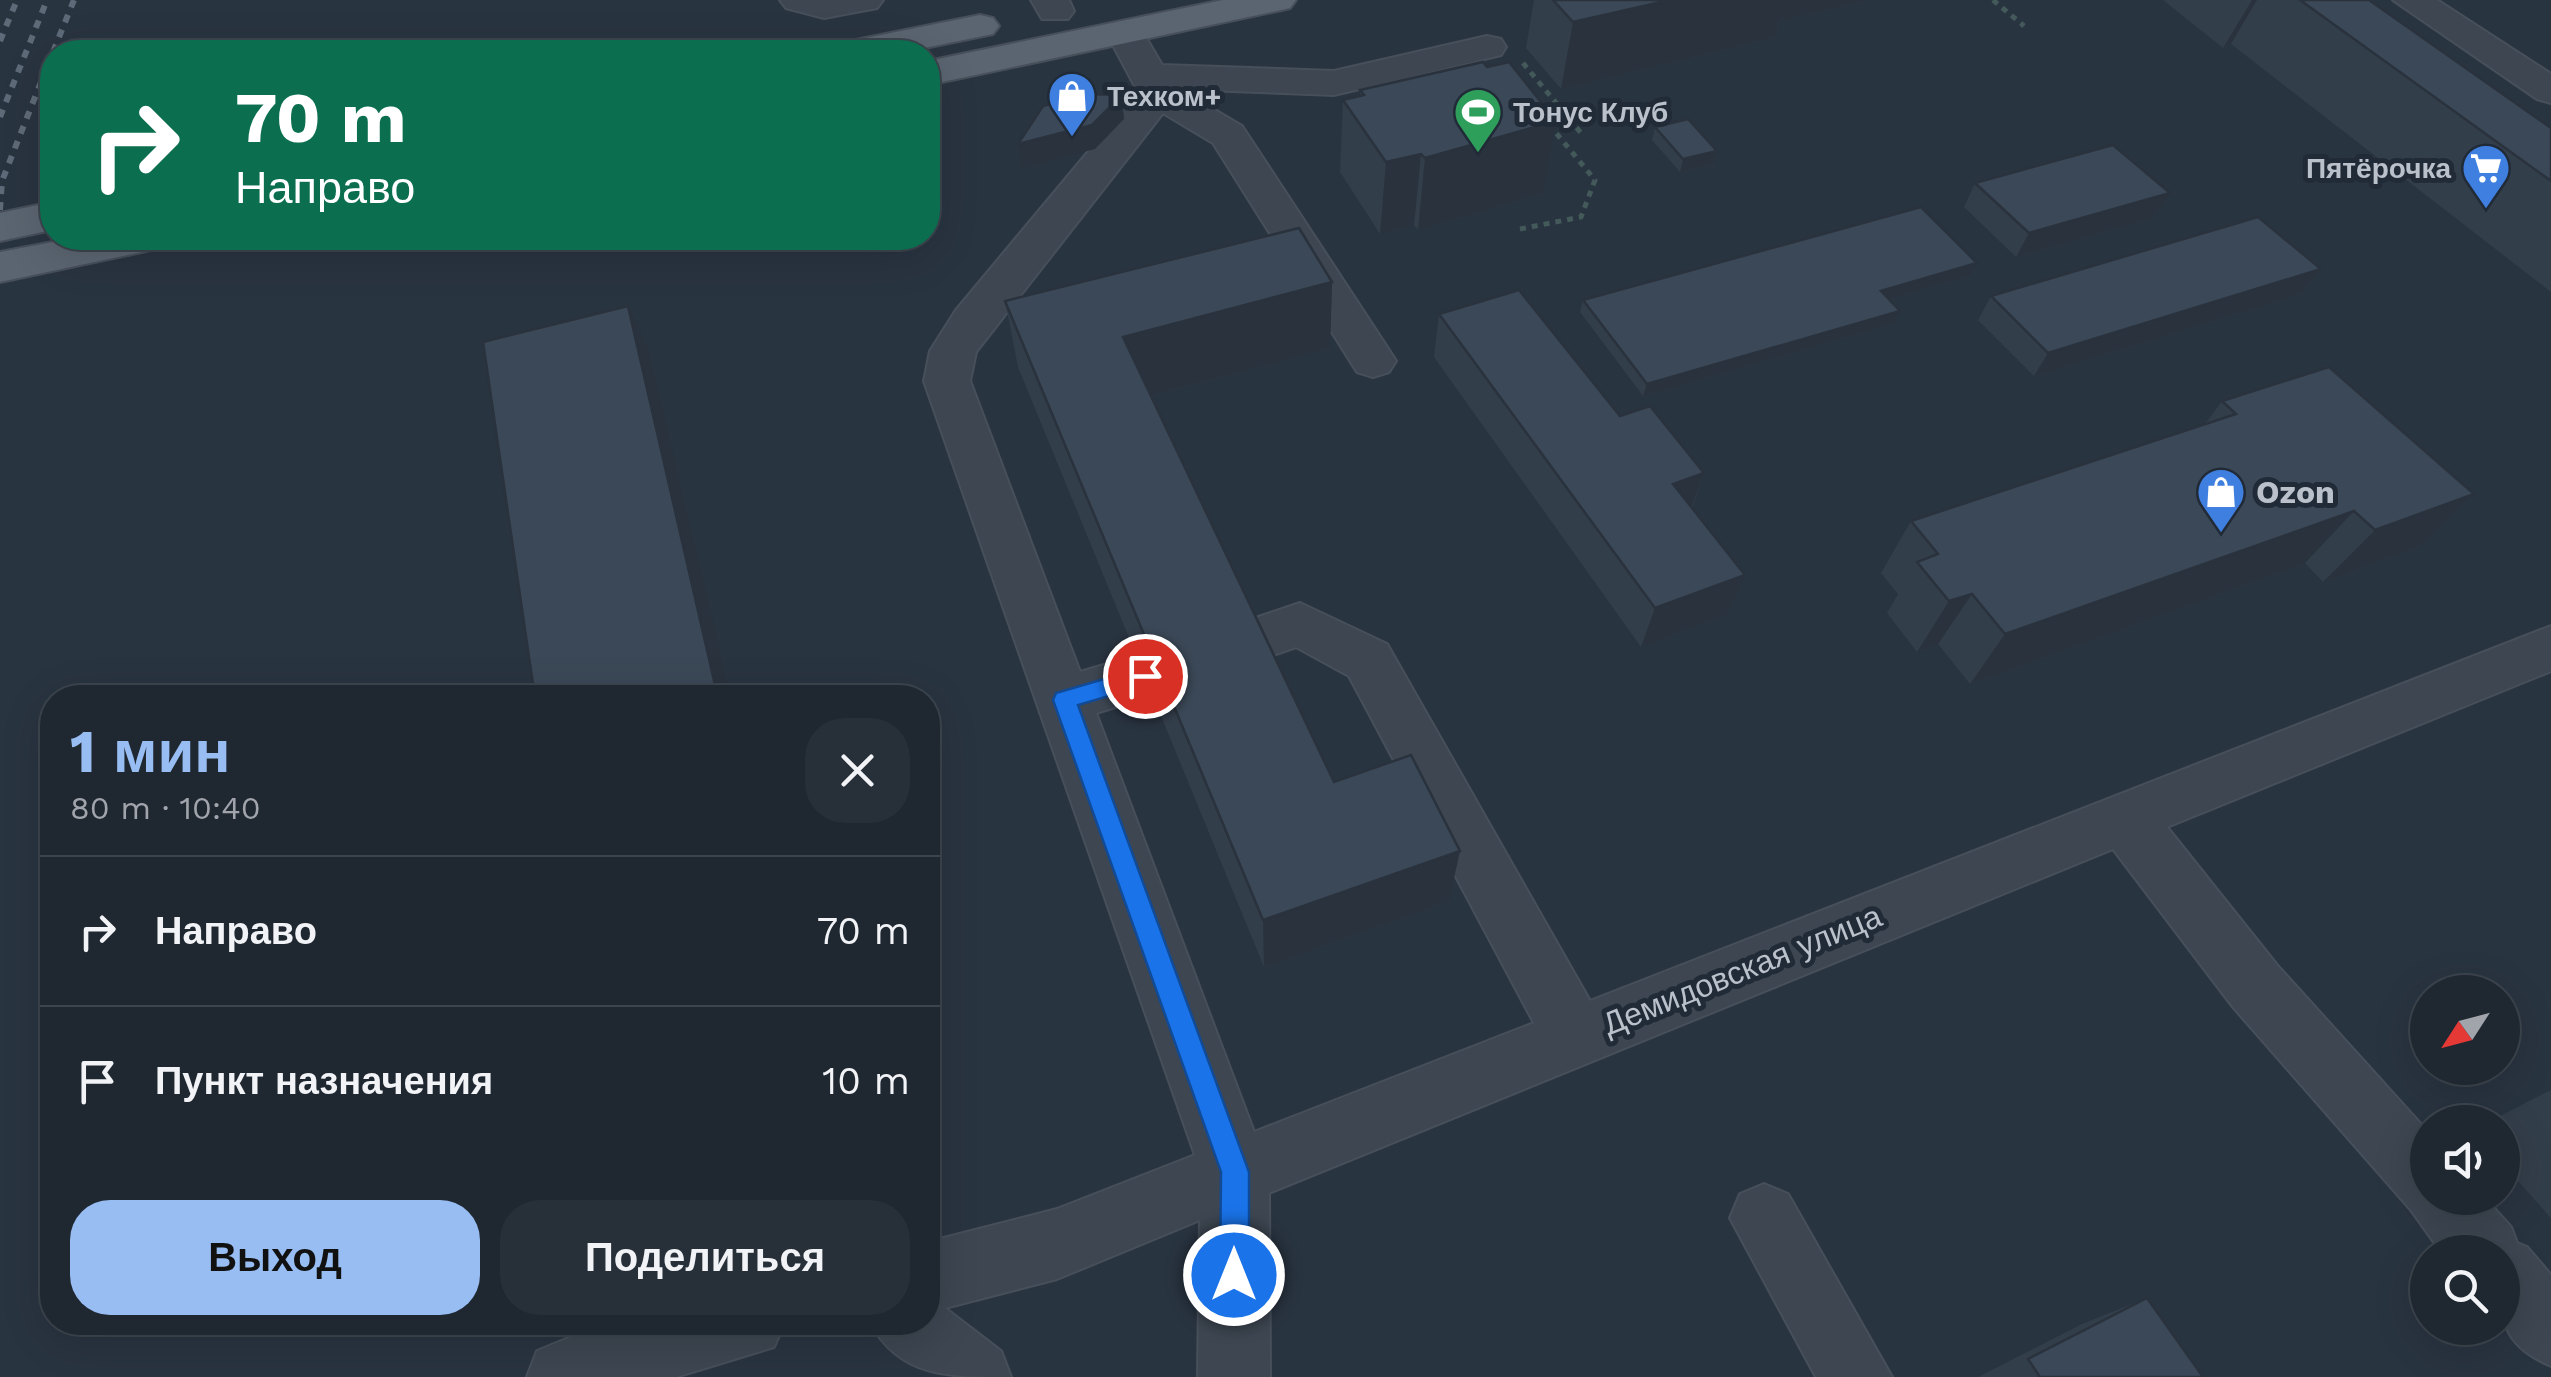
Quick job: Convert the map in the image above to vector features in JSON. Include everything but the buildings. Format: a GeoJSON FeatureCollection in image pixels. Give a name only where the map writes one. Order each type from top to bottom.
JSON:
{"type":"FeatureCollection","features":[{"type":"Feature","properties":{"kind":"main road"},"geometry":{"type":"LineString","coordinates":[[940,44],[1004,39],[1136,50],[1278,0]]}},
{"type":"Feature","properties":{"kind":"main road"},"geometry":{"type":"LineString","coordinates":[[940,68],[1004,39],[1052,5],[1136,50]]}},
{"type":"Feature","properties":{"kind":"main road"},"geometry":{"type":"LineString","coordinates":[[0,226],[40,218]]}},
{"type":"Feature","properties":{"kind":"main road"},"geometry":{"type":"LineString","coordinates":[[0,267],[83,250]]}},
{"type":"Feature","properties":{"kind":"street"},"geometry":{"type":"LineString","coordinates":[[799,0],[824,8],[862,0]]}},
{"type":"Feature","properties":{"kind":"street"},"geometry":{"type":"LineString","coordinates":[[2412,0],[2551,91]]}},
{"type":"Feature","properties":{"kind":"street"},"geometry":{"type":"LineString","coordinates":[[1136,50],[1334,83],[1500,48]]}},
{"type":"Feature","properties":{"kind":"street"},"geometry":{"type":"LineString","coordinates":[[1136,50],[1228,135],[1374,361]]}},
{"type":"Feature","properties":{"kind":"street"},"geometry":{"type":"LineString","coordinates":[[1136,50],[953,351],[947,380],[1235,1172],[1234,1377]]}},
{"type":"Feature","properties":{"kind":"street"},"geometry":{"type":"LineString","coordinates":[[1242,644],[1300,624],[1368,660],[1576,1036]]}},
{"type":"Feature","properties":{"kind":"street","name":"Демидовская улица"},"geometry":{"type":"LineString","coordinates":[[940,1274],[1058,1244],[2124,818],[2542,662]]}},
{"type":"Feature","properties":{"kind":"street"},"geometry":{"type":"LineString","coordinates":[[1064,700],[1145,676]]}},
{"type":"Feature","properties":{"kind":"street"},"geometry":{"type":"LineString","coordinates":[[2124,818],[2255,986],[2410,1163]]}},
{"type":"Feature","properties":{"kind":"street"},"geometry":{"type":"LineString","coordinates":[[2454,1215],[2472,1235]]}},
{"type":"Feature","properties":{"kind":"street"},"geometry":{"type":"LineString","coordinates":[[1764,1218],[1856,1377]]}},
{"type":"Feature","properties":{"kind":"street"},"geometry":{"type":"LineString","coordinates":[[2520,1293],[2551,1330]]}},
{"type":"Feature","properties":{"kind":"street"},"geometry":{"type":"LineString","coordinates":[[563,1377],[598,1361],[699,1335]]}},
{"type":"Feature","properties":{"kind":"street"},"geometry":{"type":"LineString","coordinates":[[923,1335],[976,1377]]}},
{"type":"Feature","properties":{"kind":"path"},"geometry":{"type":"LineString","coordinates":[[1993,0],[2024,26]]}},
{"type":"Feature","properties":{"kind":"path"},"geometry":{"type":"LineString","coordinates":[[1500,48],[1581,133]]}},
{"type":"Feature","properties":{"kind":"path"},"geometry":{"type":"LineString","coordinates":[[1520,229],[1581,217],[1595,180],[1547,121]]}},
{"type":"Feature","properties":{"kind":"railway"},"geometry":{"type":"LineString","coordinates":[[0,41],[17,0]]}},
{"type":"Feature","properties":{"kind":"railway"},"geometry":{"type":"LineString","coordinates":[[0,117],[47,0]]}},
{"type":"Feature","properties":{"kind":"railway"},"geometry":{"type":"LineString","coordinates":[[58,40],[74,0]]}},
{"type":"Feature","properties":{"kind":"railway"},"geometry":{"type":"LineString","coordinates":[[0,210],[2,181],[40,84]]}},
{"type":"Feature","properties":{"kind":"place","name":"Техком+"},"geometry":{"type":"Point","coordinates":[1072,138]}},
{"type":"Feature","properties":{"kind":"place","name":"Тонус Клуб"},"geometry":{"type":"Point","coordinates":[1478,154]}},
{"type":"Feature","properties":{"kind":"place","name":"Пятёрочка"},"geometry":{"type":"Point","coordinates":[2486,210]}},
{"type":"Feature","properties":{"kind":"place","name":"Ozon"},"geometry":{"type":"Point","coordinates":[2221,534]}},
{"type":"Feature","properties":{"kind":"route"},"geometry":{"type":"LineString","coordinates":[[1145,676],[1064,700],[1235,1172],[1234,1275]]}}]}
